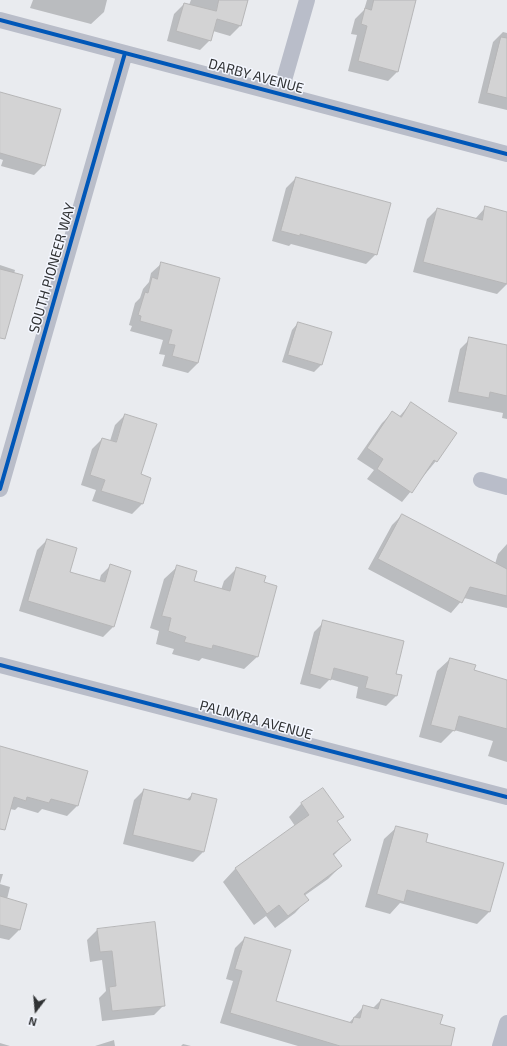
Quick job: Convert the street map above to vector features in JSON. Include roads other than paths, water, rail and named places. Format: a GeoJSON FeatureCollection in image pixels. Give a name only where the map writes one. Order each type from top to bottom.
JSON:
{"type":"FeatureCollection","features":[{"type":"Feature","properties":{"kind":"street"},"geometry":{"type":"LineString","coordinates":[[280,94],[308,0]]}},
{"type":"Feature","properties":{"kind":"street","name":"DARBY AVENUE"},"geometry":{"type":"LineString","coordinates":[[0,20],[507,154]]}},
{"type":"Feature","properties":{"kind":"street","name":"SOUTH PIONEER WAY"},"geometry":{"type":"LineString","coordinates":[[0,489],[125,53]]}},
{"type":"Feature","properties":{"kind":"street"},"geometry":{"type":"LineString","coordinates":[[481,480],[507,487]]}},
{"type":"Feature","properties":{"kind":"street","name":"PALMYRA AVENUE"},"geometry":{"type":"LineString","coordinates":[[0,665],[507,797]]}},
{"type":"Feature","properties":{"kind":"street"},"geometry":{"type":"LineString","coordinates":[[500,1046],[507,1023]]}}]}
